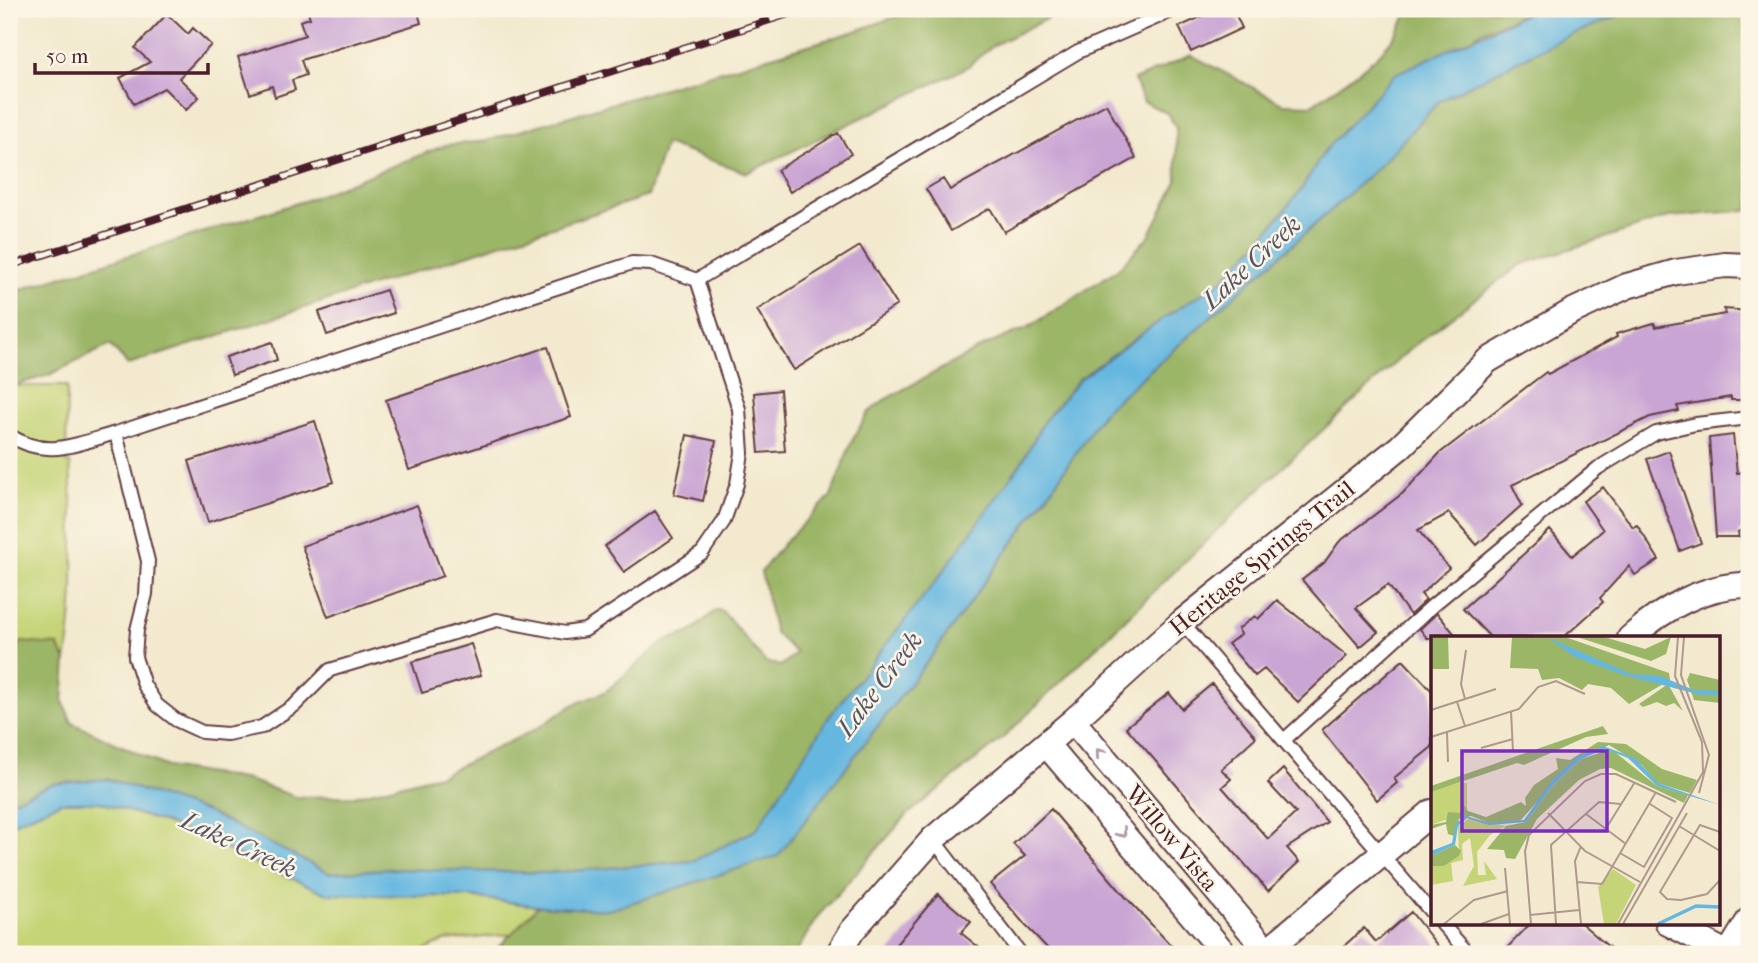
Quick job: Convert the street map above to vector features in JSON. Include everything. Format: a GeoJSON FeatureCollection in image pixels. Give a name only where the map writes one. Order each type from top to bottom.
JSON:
{"type":"FeatureCollection","features":[{"type":"Feature","properties":{"kind":"street","name":"Heritage Springs Trail"},"geometry":{"type":"LineString","coordinates":[[838,954],[852,932],[933,839],[1073,721],[1182,622],[1399,447],[1487,361],[1571,312],[1627,286],[1676,272],[1725,265],[1749,266]]}},
{"type":"Feature","properties":{"kind":"street"},"geometry":{"type":"LineString","coordinates":[[1632,636],[1652,618],[1689,599],[1730,585],[1749,586]]}},
{"type":"Feature","properties":{"kind":"street","name":"Willow Vista"},"geometry":{"type":"LineString","coordinates":[[1073,721],[1267,953]]}},
{"type":"Feature","properties":{"kind":"street","name":"Willow Vista"},"geometry":{"type":"LineString","coordinates":[[1046,744],[1225,954]]}},
{"type":"Feature","properties":{"kind":"street"},"geometry":{"type":"LineString","coordinates":[[1267,953],[1431,814]]}},
{"type":"Feature","properties":{"kind":"street"},"geometry":{"type":"LineString","coordinates":[[1672,925],[1728,954],[1749,920]]}},
{"type":"Feature","properties":{"kind":"lane"},"geometry":{"type":"LineString","coordinates":[[697,280],[1077,52],[1176,9]]}},
{"type":"Feature","properties":{"kind":"lane"},"geometry":{"type":"LineString","coordinates":[[9,435],[26,447],[53,450],[116,433],[632,263],[651,264],[697,280]]}},
{"type":"Feature","properties":{"kind":"lane"},"geometry":{"type":"LineString","coordinates":[[116,433],[148,561],[146,594],[137,630],[135,657],[144,685],[157,705],[176,720],[202,732],[228,734],[262,727],[295,705],[330,670],[497,620],[565,633],[585,630],[702,553],[724,521],[737,484],[743,453],[740,410],[697,280]]}},
{"type":"Feature","properties":{"kind":"lane"},"geometry":{"type":"LineString","coordinates":[[1284,740],[1432,606],[1598,468],[1656,433],[1696,424],[1749,418]]}},
{"type":"Feature","properties":{"kind":"lane"},"geometry":{"type":"LineString","coordinates":[[1182,622],[1431,911]]}},
{"type":"Feature","properties":{"kind":"lane"},"geometry":{"type":"LineString","coordinates":[[933,839],[1021,954]]}},
{"type":"Feature","properties":{"kind":"lane"},"geometry":{"type":"LineString","coordinates":[[1443,925],[1469,954]]}},
{"type":"Feature","properties":{"kind":"green space"},"geometry":{"type":"Polygon","coordinates":[[[917,9],[1066,9],[992,46],[966,68],[747,173],[665,144],[648,196],[128,365],[110,345],[49,375],[9,387],[9,293],[304,201],[446,145],[486,141],[856,31],[917,9]]]}},
{"type":"Feature","properties":{"kind":"green space"},"geometry":{"type":"Polygon","coordinates":[[[1408,9],[1536,9],[1482,31],[1326,149],[1301,190],[1259,242],[1221,281],[1079,379],[1044,421],[1022,462],[939,577],[829,717],[757,830],[693,861],[548,873],[391,869],[329,873],[207,812],[108,779],[52,784],[9,802],[9,695],[15,655],[21,642],[58,645],[66,661],[63,702],[72,723],[167,767],[248,780],[296,797],[354,796],[443,774],[534,730],[573,705],[605,692],[665,641],[691,632],[716,610],[722,611],[765,662],[781,666],[796,653],[775,633],[761,572],[783,544],[831,496],[851,443],[868,413],[884,400],[980,348],[1031,326],[1118,269],[1149,236],[1177,181],[1176,127],[1167,113],[1144,102],[1134,80],[1191,55],[1284,104],[1312,105],[1381,52],[1402,25],[1408,9]]]}},
{"type":"Feature","properties":{"kind":"green space"},"geometry":{"type":"Polygon","coordinates":[[[1635,9],[1749,9],[1749,210],[1669,217],[1520,265],[1411,348],[1267,482],[1004,737],[907,815],[818,916],[795,954],[492,954],[538,906],[609,910],[778,856],[933,654],[1104,411],[1381,164],[1439,101],[1563,38],[1635,9]]]}},
{"type":"Feature","properties":{"kind":"green space"},"geometry":{"type":"Polygon","coordinates":[[[9,386],[67,386],[66,463],[70,463],[73,562],[72,612],[66,661],[62,654],[9,761],[9,386]]]}},
{"type":"Feature","properties":{"kind":"green space"},"geometry":{"type":"Polygon","coordinates":[[[61,802],[100,802],[166,823],[274,872],[538,906],[514,934],[444,941],[418,954],[9,954],[9,825],[61,802]]]}},
{"type":"Feature","properties":{"kind":"water","name":"Lake Creek"},"geometry":{"type":"Polygon","coordinates":[[[1536,9],[1635,9],[1563,38],[1439,101],[1381,164],[1104,411],[933,654],[778,856],[609,910],[538,906],[471,897],[327,894],[166,823],[100,802],[61,802],[9,825],[9,802],[52,784],[108,779],[207,812],[329,873],[391,869],[548,873],[693,861],[756,830],[829,717],[939,577],[1022,462],[1044,421],[1080,379],[1161,320],[1221,281],[1259,242],[1301,190],[1326,149],[1395,74],[1536,9]]]}},
{"type":"Feature","properties":{"kind":"building"},"geometry":{"type":"Polygon","coordinates":[[[307,9],[417,9],[421,23],[301,60],[306,75],[292,80],[295,90],[275,97],[272,86],[250,94],[238,57],[305,35],[300,21],[310,18],[307,9]]]}},
{"type":"Feature","properties":{"kind":"building"},"geometry":{"type":"Polygon","coordinates":[[[1218,9],[1233,9],[1242,28],[1191,52],[1179,27],[1218,9]]]}},
{"type":"Feature","properties":{"kind":"building"},"geometry":{"type":"Polygon","coordinates":[[[167,14],[188,34],[193,28],[211,45],[179,78],[199,97],[186,110],[164,88],[134,104],[120,78],[150,62],[135,48],[167,14]]]}},
{"type":"Feature","properties":{"kind":"building"},"geometry":{"type":"Polygon","coordinates":[[[1106,104],[1136,158],[1004,232],[990,208],[951,231],[926,189],[943,179],[950,190],[1106,104]]]}},
{"type":"Feature","properties":{"kind":"building"},"geometry":{"type":"Polygon","coordinates":[[[838,133],[851,154],[790,192],[777,170],[838,133]]]}},
{"type":"Feature","properties":{"kind":"building"},"geometry":{"type":"Polygon","coordinates":[[[860,246],[897,305],[794,370],[757,310],[860,246]]]}},
{"type":"Feature","properties":{"kind":"building"},"geometry":{"type":"Polygon","coordinates":[[[386,290],[394,313],[327,335],[319,312],[386,290]]]}},
{"type":"Feature","properties":{"kind":"building"},"geometry":{"type":"Polygon","coordinates":[[[1724,309],[1749,311],[1749,400],[1731,400],[1731,397],[1677,406],[1679,411],[1650,417],[1512,485],[1522,505],[1477,545],[1449,513],[1418,530],[1449,568],[1421,594],[1426,600],[1410,615],[1388,585],[1356,608],[1378,632],[1360,647],[1302,580],[1324,563],[1339,542],[1403,493],[1440,453],[1546,372],[1548,374],[1617,337],[1616,334],[1654,323],[1656,327],[1725,314],[1724,309]]]}},
{"type":"Feature","properties":{"kind":"building"},"geometry":{"type":"Polygon","coordinates":[[[272,342],[277,360],[232,375],[226,357],[272,342]]]}},
{"type":"Feature","properties":{"kind":"building"},"geometry":{"type":"Polygon","coordinates":[[[548,347],[571,417],[409,470],[386,400],[548,347]]]}},
{"type":"Feature","properties":{"kind":"building"},"geometry":{"type":"Polygon","coordinates":[[[780,390],[785,451],[759,453],[754,393],[780,390]]]}},
{"type":"Feature","properties":{"kind":"building"},"geometry":{"type":"Polygon","coordinates":[[[315,421],[334,482],[208,522],[189,461],[315,421]]]}},
{"type":"Feature","properties":{"kind":"building"},"geometry":{"type":"Polygon","coordinates":[[[687,435],[716,441],[703,501],[674,494],[687,435]]]}},
{"type":"Feature","properties":{"kind":"building"},"geometry":{"type":"Polygon","coordinates":[[[1733,435],[1737,473],[1749,471],[1749,526],[1738,532],[1739,537],[1716,537],[1709,438],[1733,435]]]}},
{"type":"Feature","properties":{"kind":"building"},"geometry":{"type":"Polygon","coordinates":[[[1669,451],[1701,543],[1680,551],[1647,459],[1669,451]]]}},
{"type":"Feature","properties":{"kind":"building"},"geometry":{"type":"Polygon","coordinates":[[[1603,487],[1633,527],[1637,525],[1659,560],[1635,575],[1629,566],[1600,598],[1603,602],[1565,636],[1489,636],[1463,609],[1550,530],[1572,556],[1603,530],[1583,501],[1603,487]]]}},
{"type":"Feature","properties":{"kind":"building"},"geometry":{"type":"Polygon","coordinates":[[[417,505],[443,576],[328,617],[302,546],[417,505]]]}},
{"type":"Feature","properties":{"kind":"building"},"geometry":{"type":"Polygon","coordinates":[[[655,511],[673,538],[624,572],[605,546],[655,511]]]}},
{"type":"Feature","properties":{"kind":"building"},"geometry":{"type":"Polygon","coordinates":[[[1277,600],[1347,656],[1298,702],[1264,669],[1255,676],[1228,644],[1241,634],[1238,629],[1255,616],[1258,619],[1277,600]]]}},
{"type":"Feature","properties":{"kind":"building"},"geometry":{"type":"Polygon","coordinates":[[[1437,613],[1456,636],[1427,638],[1420,629],[1437,613]]]}},
{"type":"Feature","properties":{"kind":"building"},"geometry":{"type":"Polygon","coordinates":[[[471,644],[481,675],[422,693],[412,662],[471,644]]]}},
{"type":"Feature","properties":{"kind":"building"},"geometry":{"type":"Polygon","coordinates":[[[1403,660],[1431,690],[1431,748],[1394,778],[1397,783],[1377,800],[1322,730],[1403,660]]]}},
{"type":"Feature","properties":{"kind":"building"},"geometry":{"type":"Polygon","coordinates":[[[1212,684],[1256,737],[1221,769],[1231,779],[1222,787],[1268,839],[1296,813],[1268,783],[1283,769],[1327,822],[1287,848],[1299,862],[1268,891],[1126,727],[1169,693],[1182,709],[1212,684]]]}},
{"type":"Feature","properties":{"kind":"building"},"geometry":{"type":"Polygon","coordinates":[[[1051,809],[1122,893],[1179,954],[1053,954],[1026,926],[990,884],[1025,856],[1013,844],[1051,809]]]}},
{"type":"Feature","properties":{"kind":"building"},"geometry":{"type":"Polygon","coordinates":[[[938,894],[971,922],[961,933],[987,954],[888,954],[938,894]]]}},
{"type":"Feature","properties":{"kind":"building"},"geometry":{"type":"Polygon","coordinates":[[[1411,912],[1444,954],[1335,954],[1364,928],[1376,942],[1411,912]]]}},
{"type":"Feature","properties":{"kind":"building"},"geometry":{"type":"Polygon","coordinates":[[[1529,925],[1583,925],[1617,954],[1501,954],[1529,925]]]}},
{"type":"Feature","properties":{"kind":"railway"},"geometry":{"type":"LineString","coordinates":[[9,266],[804,9]]}}]}
